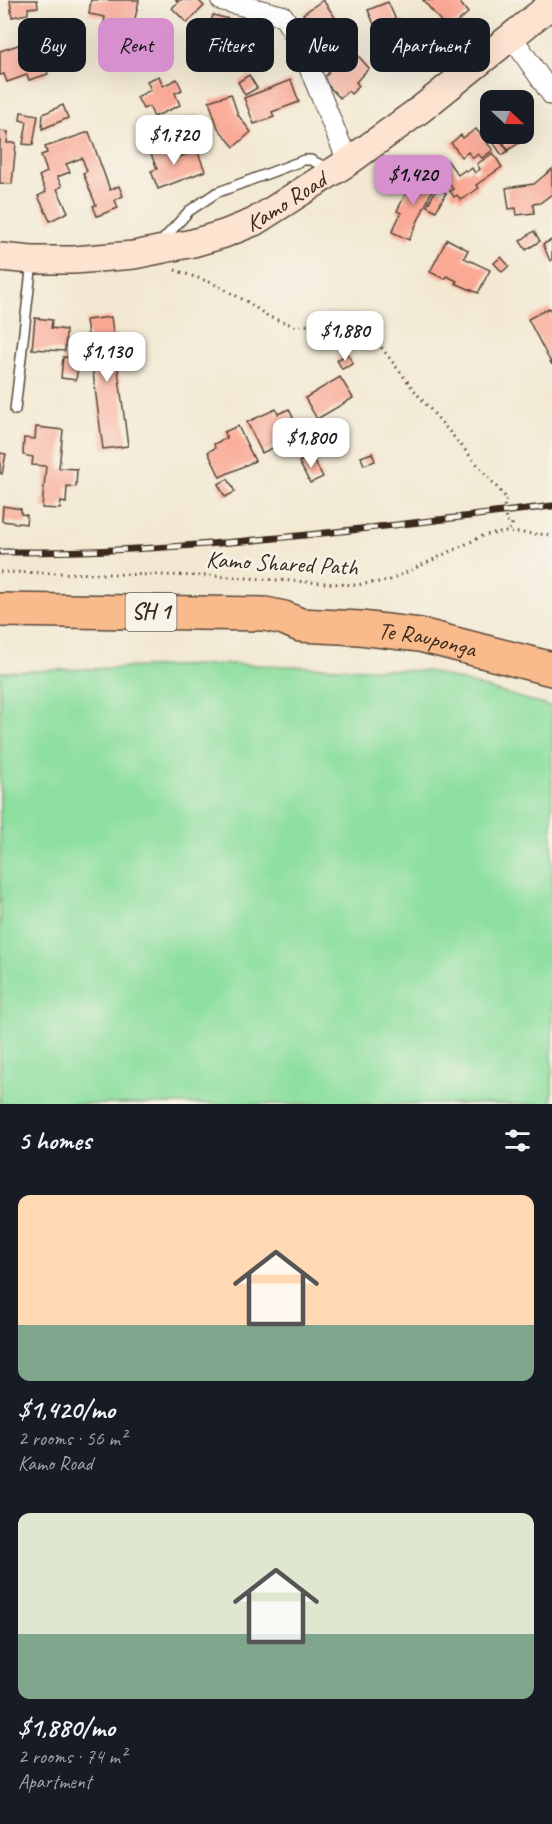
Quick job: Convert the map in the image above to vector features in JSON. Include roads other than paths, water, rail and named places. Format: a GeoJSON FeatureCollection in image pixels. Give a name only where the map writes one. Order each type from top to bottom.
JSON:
{"type":"FeatureCollection","features":[{"type":"Feature","properties":{"kind":"highway","name":"Te Rauponga"},"geometry":{"type":"LineString","coordinates":[[0,610],[265,614],[284,618],[300,625],[360,628],[420,635],[552,669]]}},
{"type":"Feature","properties":{"kind":"highway","name":"Te Rauponga"},"geometry":{"type":"LineString","coordinates":[[0,632],[251,633],[283,632],[300,625]]}},
{"type":"Feature","properties":{"kind":"main road","name":"Kamo Road"},"geometry":{"type":"LineString","coordinates":[[0,257],[32,260],[160,259],[193,243],[254,222],[341,167],[421,109],[552,3]]}},
{"type":"Feature","properties":{"kind":"street"},"geometry":{"type":"LineString","coordinates":[[221,0],[283,15],[298,40],[341,167]]}},
{"type":"Feature","properties":{"kind":"street"},"geometry":{"type":"LineString","coordinates":[[512,37],[552,95]]}},
{"type":"Feature","properties":{"kind":"lane"},"geometry":{"type":"LineString","coordinates":[[160,259],[189,211],[216,193],[304,160],[341,167]]}},
{"type":"Feature","properties":{"kind":"lane"},"geometry":{"type":"LineString","coordinates":[[15,410],[32,260]]}},
{"type":"Feature","properties":{"kind":"railway"},"geometry":{"type":"LineString","coordinates":[[0,552],[69,552],[208,544],[346,531],[552,506]]}}]}
